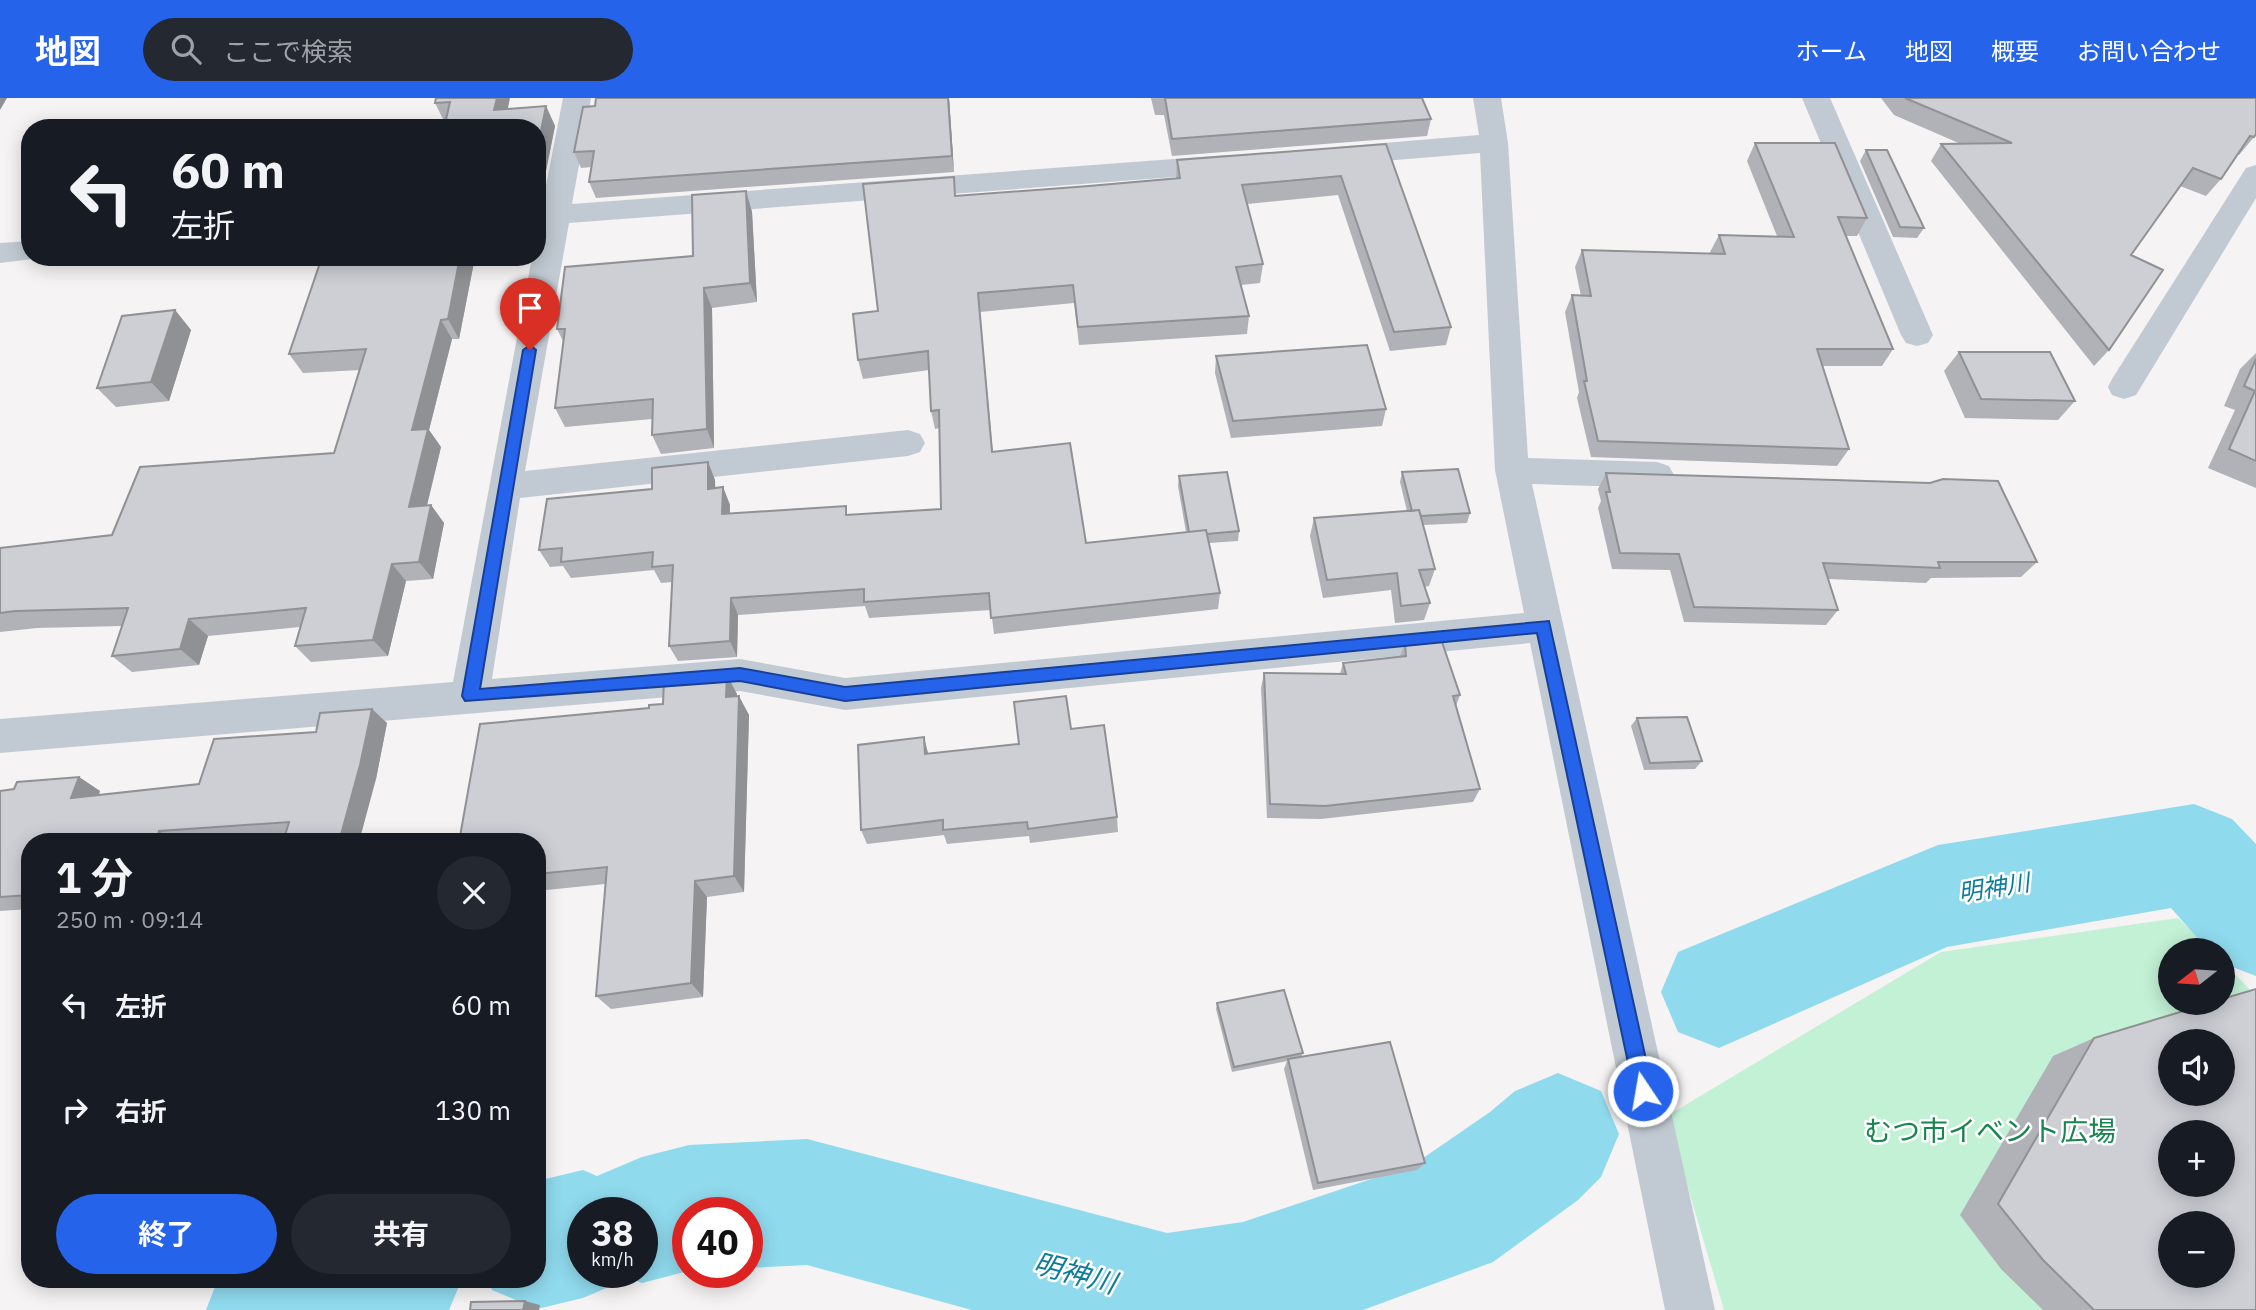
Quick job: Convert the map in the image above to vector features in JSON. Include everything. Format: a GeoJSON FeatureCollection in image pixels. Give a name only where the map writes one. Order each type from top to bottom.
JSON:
{"type":"FeatureCollection","features":[{"type":"Feature","properties":{"kind":"street"},"geometry":{"type":"LineString","coordinates":[[1488,98],[1494,143],[1512,470],[1690,1310]]}},
{"type":"Feature","properties":{"kind":"street"},"geometry":{"type":"LineString","coordinates":[[1816,98],[1917,335]]}},
{"type":"Feature","properties":{"kind":"street"},"geometry":{"type":"LineString","coordinates":[[586,100],[546,215],[1247,163]]}},
{"type":"Feature","properties":{"kind":"street"},"geometry":{"type":"LineString","coordinates":[[1303,159],[1494,143]]}},
{"type":"Feature","properties":{"kind":"street"},"geometry":{"type":"LineString","coordinates":[[2124,387],[2256,174]]}},
{"type":"Feature","properties":{"kind":"street"},"geometry":{"type":"LineString","coordinates":[[0,253],[21,252]]}},
{"type":"Feature","properties":{"kind":"street"},"geometry":{"type":"LineString","coordinates":[[470,696],[538,266]]}},
{"type":"Feature","properties":{"kind":"street"},"geometry":{"type":"LineString","coordinates":[[505,486],[908,443]]}},
{"type":"Feature","properties":{"kind":"street"},"geometry":{"type":"LineString","coordinates":[[1512,470],[1694,477]]}},
{"type":"Feature","properties":{"kind":"street"},"geometry":{"type":"LineString","coordinates":[[0,736],[740,675],[845,694],[1543,626]]}},
{"type":"Feature","properties":{"kind":"green space","name":"むつ市イベント広場"},"geometry":{"type":"Polygon","coordinates":[[[2178,918],[2199,938],[2158,938],[2158,1015],[2235,1015],[2235,974],[2256,996],[2256,1310],[1724,1310],[1667,1116],[1941,952],[2178,918]]]}},
{"type":"Feature","properties":{"kind":"building"},"geometry":{"type":"Polygon","coordinates":[[[436,98],[497,98],[494,110],[546,106],[543,119],[446,119],[450,102],[435,103],[436,98]]]}},
{"type":"Feature","properties":{"kind":"building"},"geometry":{"type":"Polygon","coordinates":[[[596,98],[948,98],[952,156],[589,182],[594,151],[574,152],[583,107],[595,106],[596,98]]]}},
{"type":"Feature","properties":{"kind":"building"},"geometry":{"type":"Polygon","coordinates":[[[1165,98],[1422,98],[1431,119],[1172,139],[1165,98]]]}},
{"type":"Feature","properties":{"kind":"building"},"geometry":{"type":"Polygon","coordinates":[[[1905,98],[2256,98],[2256,134],[2254,137],[2250,136],[2221,179],[2193,168],[2131,255],[2163,270],[2109,350],[1941,144],[2012,143],[1905,98]]]}},
{"type":"Feature","properties":{"kind":"building"},"geometry":{"type":"Polygon","coordinates":[[[1755,143],[1835,143],[1867,218],[1838,217],[1893,349],[1817,349],[1849,449],[1598,441],[1584,381],[1587,381],[1572,295],[1591,296],[1582,250],[1725,254],[1719,235],[1794,237],[1755,143]]]}},
{"type":"Feature","properties":{"kind":"building"},"geometry":{"type":"Polygon","coordinates":[[[1386,144],[1451,327],[1394,332],[1341,176],[1242,185],[1263,264],[1236,267],[1249,316],[1078,327],[1073,285],[978,293],[992,452],[1070,443],[1086,543],[1206,530],[1220,593],[991,618],[989,593],[864,602],[864,589],[731,598],[730,641],[669,646],[673,565],[652,567],[653,552],[561,562],[562,548],[539,550],[547,499],[652,489],[652,468],[708,462],[708,489],[723,487],[722,514],[846,506],[846,515],[941,509],[939,410],[931,411],[928,351],[858,360],[853,314],[878,311],[863,184],[954,177],[955,196],[1089,186],[1180,178],[1177,160],[1386,144]]]}},
{"type":"Feature","properties":{"kind":"building"},"geometry":{"type":"Polygon","coordinates":[[[1866,150],[1887,150],[1924,228],[1900,227],[1866,150]]]}},
{"type":"Feature","properties":{"kind":"building"},"geometry":{"type":"Polygon","coordinates":[[[746,191],[750,283],[704,288],[707,429],[652,435],[653,399],[555,408],[565,329],[557,329],[565,267],[693,256],[692,195],[746,191]]]}},
{"type":"Feature","properties":{"kind":"building"},"geometry":{"type":"Polygon","coordinates":[[[319,266],[458,266],[448,319],[441,320],[412,430],[428,429],[409,507],[431,505],[419,562],[392,564],[373,640],[295,646],[306,608],[189,619],[180,649],[112,656],[128,608],[0,613],[0,548],[112,535],[140,467],[334,453],[366,349],[289,354],[319,266]]]}},
{"type":"Feature","properties":{"kind":"building"},"geometry":{"type":"Polygon","coordinates":[[[175,310],[151,382],[97,388],[122,316],[175,310]]]}},
{"type":"Feature","properties":{"kind":"building"},"geometry":{"type":"Polygon","coordinates":[[[1367,345],[1386,409],[1233,421],[1216,356],[1367,345]]]}},
{"type":"Feature","properties":{"kind":"building"},"geometry":{"type":"Polygon","coordinates":[[[1959,352],[2050,352],[2075,401],[1981,399],[1959,352]]]}},
{"type":"Feature","properties":{"kind":"building"},"geometry":{"type":"Polygon","coordinates":[[[2256,359],[2256,461],[2229,449],[2255,391],[2244,386],[2256,359]]]}},
{"type":"Feature","properties":{"kind":"building"},"geometry":{"type":"Polygon","coordinates":[[[1458,469],[1470,513],[1421,516],[1419,510],[1412,511],[1402,472],[1458,469]]]}},
{"type":"Feature","properties":{"kind":"building"},"geometry":{"type":"Polygon","coordinates":[[[1227,472],[1239,531],[1207,534],[1206,530],[1189,532],[1179,476],[1227,472]]]}},
{"type":"Feature","properties":{"kind":"building"},"geometry":{"type":"Polygon","coordinates":[[[1606,473],[1930,483],[1943,479],[1998,481],[2037,562],[1938,562],[1940,568],[1823,563],[1838,610],[1694,607],[1679,554],[1620,553],[1606,492],[1610,492],[1606,473]]]}},
{"type":"Feature","properties":{"kind":"building"},"geometry":{"type":"Polygon","coordinates":[[[1419,510],[1435,569],[1419,570],[1430,603],[1401,606],[1397,573],[1327,580],[1314,518],[1419,510]]]}},
{"type":"Feature","properties":{"kind":"building"},"geometry":{"type":"Polygon","coordinates":[[[1441,639],[1460,695],[1453,696],[1480,789],[1325,806],[1270,804],[1264,673],[1346,674],[1343,663],[1406,656],[1405,643],[1441,639]]]}},
{"type":"Feature","properties":{"kind":"building"},"geometry":{"type":"Polygon","coordinates":[[[727,675],[726,697],[739,696],[734,876],[695,881],[691,983],[596,996],[607,867],[546,873],[546,833],[461,833],[480,724],[649,708],[649,705],[663,704],[664,680],[727,675]]]}},
{"type":"Feature","properties":{"kind":"building"},"geometry":{"type":"Polygon","coordinates":[[[1066,696],[1071,729],[1104,725],[1117,817],[1028,829],[1027,822],[943,830],[943,820],[861,830],[858,745],[924,737],[925,754],[1019,744],[1014,702],[1066,696]]]}},
{"type":"Feature","properties":{"kind":"building"},"geometry":{"type":"Polygon","coordinates":[[[372,709],[341,833],[286,833],[289,822],[158,833],[21,833],[21,896],[0,897],[0,791],[14,789],[17,782],[79,777],[71,798],[199,784],[214,739],[316,732],[320,713],[372,709]]]}},
{"type":"Feature","properties":{"kind":"building"},"geometry":{"type":"Polygon","coordinates":[[[1687,717],[1702,761],[1650,763],[1637,718],[1687,717]]]}},
{"type":"Feature","properties":{"kind":"building"},"geometry":{"type":"Polygon","coordinates":[[[2256,989],[2256,1310],[2094,1310],[2043,1260],[1998,1204],[2094,1038],[2170,1015],[2235,1015],[2235,995],[2256,989]]]}},
{"type":"Feature","properties":{"kind":"building"},"geometry":{"type":"Polygon","coordinates":[[[1284,990],[1303,1053],[1234,1067],[1217,1003],[1284,990]]]}},
{"type":"Feature","properties":{"kind":"building"},"geometry":{"type":"Polygon","coordinates":[[[1390,1042],[1425,1163],[1318,1183],[1288,1059],[1390,1042]]]}},
{"type":"Feature","properties":{"kind":"building"},"geometry":{"type":"Polygon","coordinates":[[[525,1301],[523,1310],[470,1310],[471,1302],[525,1301]]]}},
{"type":"Feature","properties":{"kind":"waterway","name":"明神川"},"geometry":{"type":"LineString","coordinates":[[1719,992],[1938,897],[2194,854],[2256,923]]}},
{"type":"Feature","properties":{"kind":"waterway","name":"明神川"},"geometry":{"type":"LineString","coordinates":[[658,1216],[689,1208],[807,1202],[1167,1298],[1243,1287],[1448,1217],[1534,1156],[1558,1134]]}},
{"type":"Feature","properties":{"kind":"waterway","name":"明神川"},"geometry":{"type":"LineString","coordinates":[[546,1243],[567,1238]]}},
{"type":"Feature","properties":{"kind":"waterway","name":"明神川"},"geometry":{"type":"LineString","coordinates":[[271,1310],[360,1288]]}},
{"type":"Feature","properties":{"kind":"route"},"geometry":{"type":"LineString","coordinates":[[530,350],[470,696],[740,675],[845,694],[1161,661],[1543,626],[1643,1091]]}}]}
